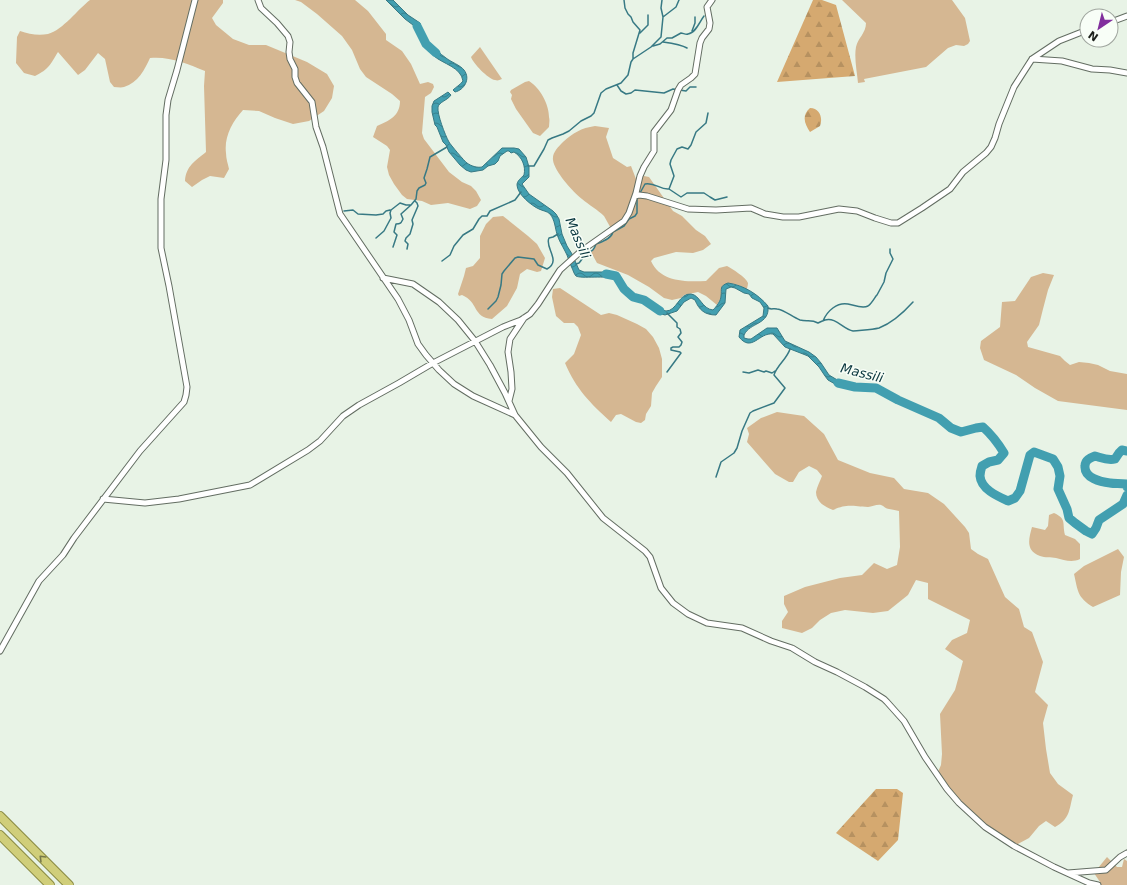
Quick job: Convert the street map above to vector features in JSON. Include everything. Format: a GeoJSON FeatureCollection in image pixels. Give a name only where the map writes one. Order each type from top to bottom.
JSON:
{"type":"FeatureCollection","features":[{"type":"Feature","properties":{"kind":"highway"},"geometry":{"type":"LineString","coordinates":[[0,816],[69,885]]}},
{"type":"Feature","properties":{"kind":"highway"},"geometry":{"type":"LineString","coordinates":[[0,835],[50,885]]}},
{"type":"Feature","properties":{"kind":"street"},"geometry":{"type":"LineString","coordinates":[[0,651],[40,581],[63,555],[74,538],[140,451],[184,402],[187,387],[161,248],[161,199],[166,160],[166,115],[168,100],[195,0]]}},
{"type":"Feature","properties":{"kind":"street"},"geometry":{"type":"LineString","coordinates":[[258,0],[261,8],[277,22],[288,36],[290,42],[290,59],[295,69],[295,77],[312,102],[316,127],[340,214],[398,299],[418,344],[433,363],[454,384],[474,396],[515,416],[525,426],[541,447],[567,473],[603,518],[645,551],[650,557],[661,588],[673,603],[688,614],[707,624],[742,628],[771,642],[792,648],[815,662],[866,687],[888,702],[904,721],[925,757],[947,789],[959,803],[985,827],[1014,846],[1089,883],[1098,885]]}},
{"type":"Feature","properties":{"kind":"street"},"geometry":{"type":"LineString","coordinates":[[103,499],[145,503],[179,499],[250,485],[308,450],[320,441],[343,416],[359,404],[433,363],[530,314],[560,270],[580,252],[624,221],[629,213],[640,176],[654,151],[654,132],[670,110],[681,85],[695,74],[700,43],[709,29],[710,23],[707,8],[712,0]]}},
{"type":"Feature","properties":{"kind":"street"},"geometry":{"type":"LineString","coordinates":[[635,196],[647,196],[688,209],[716,210],[751,208],[765,214],[783,217],[799,217],[844,209],[857,211],[875,218],[898,223],[950,189],[963,172],[991,147],[996,138],[999,124],[1014,87],[1032,59],[1059,41],[1079,33]]}},
{"type":"Feature","properties":{"kind":"street"},"geometry":{"type":"LineString","coordinates":[[1032,59],[1062,61],[1092,69],[1127,73]]}},
{"type":"Feature","properties":{"kind":"street"},"geometry":{"type":"LineString","coordinates":[[383,278],[413,284],[439,302],[458,320],[475,341],[490,364],[515,416]]}},
{"type":"Feature","properties":{"kind":"street"},"geometry":{"type":"LineString","coordinates":[[509,402],[512,389],[508,352],[510,338],[525,317]]}},
{"type":"Feature","properties":{"kind":"street"},"geometry":{"type":"LineString","coordinates":[[1068,873],[1106,870],[1120,857],[1127,853]]}},
{"type":"Feature","properties":{"kind":"shaded area"},"geometry":{"type":"Polygon","coordinates":[[[90,0],[223,0],[223,3],[212,18],[216,25],[233,39],[249,45],[266,45],[307,62],[327,74],[334,86],[332,98],[324,111],[309,121],[293,124],[259,111],[243,110],[232,125],[226,141],[226,157],[229,169],[224,178],[210,176],[192,187],[185,181],[187,171],[198,158],[206,152],[205,71],[171,59],[150,58],[137,79],[124,87],[114,87],[110,82],[105,59],[98,53],[85,70],[78,75],[58,52],[49,66],[35,76],[24,73],[16,63],[17,37],[20,31],[37,35],[44,35],[54,32],[65,24],[90,0]]]}},
{"type":"Feature","properties":{"kind":"shaded area"},"geometry":{"type":"Polygon","coordinates":[[[295,0],[355,0],[368,11],[386,34],[386,40],[402,51],[411,64],[420,84],[428,82],[433,84],[434,87],[431,93],[425,97],[422,133],[424,139],[449,172],[462,182],[471,186],[476,191],[481,200],[477,206],[470,209],[448,203],[431,205],[422,201],[407,199],[402,195],[389,175],[387,167],[390,150],[387,146],[373,137],[377,126],[390,120],[396,114],[400,106],[400,101],[366,77],[360,69],[352,50],[342,36],[317,14],[301,2],[295,0]]]}},
{"type":"Feature","properties":{"kind":"shaded area"},"geometry":{"type":"Polygon","coordinates":[[[842,0],[952,0],[965,18],[970,41],[964,46],[956,45],[948,48],[926,67],[864,79],[865,82],[858,83],[855,51],[858,41],[865,30],[866,23],[842,0]]]}},
{"type":"Feature","properties":{"kind":"shaded area"},"geometry":{"type":"Polygon","coordinates":[[[480,47],[502,79],[492,79],[472,60],[471,57],[480,47]]]}},
{"type":"Feature","properties":{"kind":"shaded area"},"geometry":{"type":"Polygon","coordinates":[[[529,81],[540,92],[546,102],[549,112],[549,127],[540,136],[533,133],[516,109],[511,99],[511,90],[529,81]]]}},
{"type":"Feature","properties":{"kind":"shaded area"},"geometry":{"type":"Polygon","coordinates":[[[595,126],[609,128],[606,137],[613,158],[627,167],[631,166],[636,179],[644,176],[649,177],[673,211],[682,216],[696,230],[705,236],[711,244],[703,250],[693,253],[676,252],[654,258],[651,261],[655,268],[667,277],[674,279],[682,281],[706,281],[719,268],[727,266],[745,278],[748,283],[747,289],[728,283],[721,290],[722,296],[717,305],[706,296],[698,292],[684,295],[681,298],[672,300],[664,298],[628,275],[597,263],[591,252],[596,244],[605,241],[612,235],[613,232],[604,216],[578,196],[564,181],[554,165],[553,160],[554,153],[557,148],[570,136],[578,131],[595,126]]]}},
{"type":"Feature","properties":{"kind":"shaded area"},"geometry":{"type":"Polygon","coordinates":[[[503,216],[537,244],[545,258],[541,271],[537,272],[527,269],[520,274],[517,288],[507,306],[492,319],[481,315],[471,301],[462,295],[459,296],[458,294],[466,268],[473,266],[480,258],[480,236],[486,224],[493,217],[503,216]]]}},
{"type":"Feature","properties":{"kind":"shaded area"},"geometry":{"type":"Polygon","coordinates":[[[1043,273],[1054,275],[1048,290],[1039,325],[1027,342],[1028,347],[1060,356],[1070,365],[1079,362],[1089,363],[1098,365],[1110,371],[1127,374],[1127,410],[1058,401],[1016,375],[984,360],[980,348],[981,341],[1000,327],[1002,302],[1015,301],[1031,277],[1043,273]]]}},
{"type":"Feature","properties":{"kind":"shaded area"},"geometry":{"type":"Polygon","coordinates":[[[560,288],[601,315],[609,313],[617,315],[646,329],[653,337],[659,348],[662,359],[662,377],[652,393],[651,406],[646,414],[645,420],[641,423],[621,414],[616,415],[611,422],[590,402],[574,381],[565,363],[574,354],[581,335],[578,327],[574,323],[564,323],[556,316],[552,297],[553,289],[560,288]]]}},
{"type":"Feature","properties":{"kind":"shaded area"},"geometry":{"type":"Polygon","coordinates":[[[777,412],[804,416],[824,434],[838,460],[870,473],[894,478],[904,489],[928,493],[944,504],[969,533],[971,549],[988,559],[1005,597],[1019,609],[1024,627],[1032,632],[1043,662],[1035,692],[1048,705],[1043,723],[1050,773],[1058,784],[1073,795],[1070,810],[1064,821],[1060,824],[1055,827],[1046,821],[1039,826],[1029,838],[1014,846],[985,827],[959,803],[937,774],[941,765],[942,754],[940,714],[955,690],[963,661],[945,649],[952,640],[967,633],[970,620],[928,599],[928,583],[916,580],[908,595],[888,611],[873,613],[845,610],[831,613],[820,620],[812,628],[802,633],[782,628],[782,621],[788,612],[784,604],[784,596],[805,587],[840,578],[862,575],[874,563],[887,569],[897,565],[900,547],[899,511],[888,509],[882,505],[868,507],[847,506],[833,510],[824,506],[816,496],[822,476],[817,470],[809,466],[799,472],[793,482],[789,482],[775,474],[747,442],[749,434],[747,428],[761,418],[777,412]]]}},
{"type":"Feature","properties":{"kind":"shaded area"},"geometry":{"type":"Polygon","coordinates":[[[1054,513],[1062,519],[1065,535],[1075,539],[1080,544],[1080,559],[1071,561],[1042,557],[1035,554],[1030,548],[1029,540],[1032,527],[1045,530],[1048,526],[1049,515],[1054,513]]]}},
{"type":"Feature","properties":{"kind":"shaded area"},"geometry":{"type":"Polygon","coordinates":[[[1118,549],[1124,557],[1121,572],[1120,595],[1093,607],[1081,597],[1074,574],[1084,566],[1118,549]]]}},
{"type":"Feature","properties":{"kind":"shaded area"},"geometry":{"type":"Polygon","coordinates":[[[1107,857],[1117,867],[1122,867],[1124,859],[1127,861],[1127,885],[1100,885],[1100,882],[1094,873],[1107,857]]]}},
{"type":"Feature","properties":{"kind":"green space"},"geometry":{"type":"Polygon","coordinates":[[[813,0],[822,0],[836,5],[855,76],[777,82],[813,0]]]}},
{"type":"Feature","properties":{"kind":"green space"},"geometry":{"type":"Polygon","coordinates":[[[810,108],[813,108],[820,114],[821,120],[820,126],[810,132],[805,123],[805,117],[810,108]]]}},
{"type":"Feature","properties":{"kind":"green space"},"geometry":{"type":"Polygon","coordinates":[[[876,789],[897,789],[903,793],[898,840],[878,861],[836,833],[876,789]]]}},
{"type":"Feature","properties":{"kind":"water"},"geometry":{"type":"Polygon","coordinates":[[[386,0],[393,0],[408,15],[420,23],[422,32],[421,37],[417,28],[405,19],[386,0]]]}},
{"type":"Feature","properties":{"kind":"water"},"geometry":{"type":"Polygon","coordinates":[[[429,43],[464,70],[467,80],[464,87],[455,92],[453,90],[463,81],[462,76],[451,66],[438,59],[431,53],[428,48],[429,43]]]}},
{"type":"Feature","properties":{"kind":"water"},"geometry":{"type":"Polygon","coordinates":[[[448,92],[451,95],[439,105],[439,114],[443,130],[449,142],[463,160],[472,166],[482,167],[502,148],[519,149],[526,157],[529,167],[529,177],[522,184],[529,194],[556,214],[559,219],[562,234],[579,270],[584,272],[616,273],[618,276],[616,279],[606,277],[579,277],[575,275],[556,232],[552,216],[548,212],[533,205],[519,192],[517,184],[524,175],[524,165],[517,154],[507,151],[500,156],[495,164],[488,166],[483,170],[471,172],[460,165],[443,142],[435,125],[432,112],[434,101],[448,92]]]}},
{"type":"Feature","properties":{"kind":"water"},"geometry":{"type":"Polygon","coordinates":[[[728,283],[750,291],[768,306],[766,317],[747,331],[744,338],[751,339],[767,328],[777,328],[785,341],[809,352],[816,357],[829,375],[839,381],[850,384],[849,389],[828,380],[819,367],[808,356],[785,347],[773,334],[768,334],[752,343],[748,343],[739,337],[740,330],[763,316],[764,308],[760,302],[752,298],[749,294],[735,288],[731,287],[726,289],[725,303],[716,315],[703,311],[698,307],[695,300],[691,298],[684,302],[677,311],[665,315],[658,313],[648,305],[649,304],[666,311],[670,310],[684,296],[691,294],[697,297],[706,307],[713,310],[720,300],[722,287],[728,283]]]}},
{"type":"Feature","properties":{"kind":"waterway"},"geometry":{"type":"LineString","coordinates":[[624,0],[625,8],[628,14],[640,30],[633,53],[633,59]]}},
{"type":"Feature","properties":{"kind":"waterway"},"geometry":{"type":"LineString","coordinates":[[662,0],[661,8],[663,17]]}},
{"type":"Feature","properties":{"kind":"waterway"},"geometry":{"type":"LineString","coordinates":[[528,166],[534,166],[548,140],[569,131],[594,113],[601,93],[606,89],[621,83],[628,75],[633,59],[651,47],[661,37],[663,17],[676,7],[679,0]]}},
{"type":"Feature","properties":{"kind":"waterway"},"geometry":{"type":"LineString","coordinates":[[640,33],[648,25],[648,15]]}},
{"type":"Feature","properties":{"kind":"waterway"},"geometry":{"type":"LineString","coordinates":[[653,46],[660,44],[667,38],[672,38],[681,33],[691,33],[696,29],[704,16]]}},
{"type":"Feature","properties":{"kind":"waterway"},"geometry":{"type":"LineString","coordinates":[[692,31],[695,23],[695,17]]}},
{"type":"Feature","properties":{"kind":"waterway","name":"Massili"},"geometry":{"type":"LineString","coordinates":[[417,26],[426,44],[436,53]]}},
{"type":"Feature","properties":{"kind":"waterway"},"geometry":{"type":"LineString","coordinates":[[663,42],[687,48]]}},
{"type":"Feature","properties":{"kind":"waterway"},"geometry":{"type":"LineString","coordinates":[[617,85],[621,91],[626,94],[635,90],[664,93],[673,89],[686,91],[690,87],[696,87]]}},
{"type":"Feature","properties":{"kind":"waterway"},"geometry":{"type":"LineString","coordinates":[[640,193],[645,184],[652,184],[669,189],[674,176],[670,164],[671,160],[677,149],[682,147],[688,149],[696,132],[706,123],[708,113]]}},
{"type":"Feature","properties":{"kind":"waterway"},"geometry":{"type":"LineString","coordinates":[[376,238],[384,231],[391,218],[391,210],[400,203],[411,205],[416,199],[417,191],[426,183],[424,178],[430,157],[447,147]]}},
{"type":"Feature","properties":{"kind":"waterway"},"geometry":{"type":"LineString","coordinates":[[669,189],[681,197],[687,193],[704,193],[715,200],[727,197]]}},
{"type":"Feature","properties":{"kind":"waterway"},"geometry":{"type":"LineString","coordinates":[[442,261],[450,255],[454,246],[463,235],[473,229],[482,216],[487,216],[490,211],[515,200],[521,192]]}},
{"type":"Feature","properties":{"kind":"waterway"},"geometry":{"type":"LineString","coordinates":[[576,264],[579,263],[587,253],[592,251],[596,244],[608,238],[613,232],[624,226],[629,219],[635,216],[637,213],[638,197]]}},
{"type":"Feature","properties":{"kind":"waterway"},"geometry":{"type":"LineString","coordinates":[[407,249],[408,244],[405,241],[410,234],[413,224],[412,220],[418,206],[415,201]]}},
{"type":"Feature","properties":{"kind":"waterway"},"geometry":{"type":"LineString","coordinates":[[393,247],[397,235],[394,232],[396,224],[401,222],[403,219],[401,214],[411,205]]}},
{"type":"Feature","properties":{"kind":"waterway"},"geometry":{"type":"LineString","coordinates":[[344,211],[353,210],[358,214],[376,215],[383,214],[390,210]]}},
{"type":"Feature","properties":{"kind":"waterway"},"geometry":{"type":"LineString","coordinates":[[488,309],[498,297],[502,274],[515,258],[534,259],[538,265],[547,269],[551,266],[553,258],[548,242],[549,238],[558,234]]}},
{"type":"Feature","properties":{"kind":"waterway"},"geometry":{"type":"LineString","coordinates":[[823,321],[827,314],[840,304],[863,307],[870,304],[884,282],[886,273],[893,259],[890,249]]}},
{"type":"Feature","properties":{"kind":"waterway","name":"Massili"},"geometry":{"type":"LineString","coordinates":[[606,274],[616,276],[624,289],[633,297],[644,300],[660,311]]}},
{"type":"Feature","properties":{"kind":"waterway"},"geometry":{"type":"LineString","coordinates":[[768,308],[786,312],[802,321],[813,321],[818,323],[825,320],[833,320],[853,331],[876,329],[884,326],[898,317],[913,302]]}},
{"type":"Feature","properties":{"kind":"waterway"},"geometry":{"type":"LineString","coordinates":[[667,313],[677,323],[677,327],[680,329],[681,333],[678,337],[682,342],[679,347],[671,348],[671,350],[681,353],[667,372]]}},
{"type":"Feature","properties":{"kind":"waterway"},"geometry":{"type":"LineString","coordinates":[[716,477],[721,462],[734,453],[737,448],[742,431],[750,413],[774,403],[785,388],[774,375],[790,349]]}},
{"type":"Feature","properties":{"kind":"waterway"},"geometry":{"type":"LineString","coordinates":[[743,372],[749,373],[758,370],[772,373],[775,371]]}},
{"type":"Feature","properties":{"kind":"waterway","name":"Massili"},"geometry":{"type":"LineString","coordinates":[[838,383],[855,387],[876,388],[898,400],[939,418],[951,428],[961,432],[983,427],[995,439],[1004,453],[998,460],[989,462],[982,466],[980,475],[981,481],[990,492],[1008,501],[1015,498],[1020,491],[1030,455],[1034,452],[1053,459],[1058,467],[1060,476],[1058,489],[1067,509],[1069,518],[1092,534],[1099,520],[1123,504],[1127,495]]}},
{"type":"Feature","properties":{"kind":"waterway","name":"Massili"},"geometry":{"type":"LineString","coordinates":[[1127,451],[1122,450],[1115,459],[1112,460],[1095,456],[1090,458],[1085,464],[1087,474],[1094,479],[1126,484],[1127,487]]}}]}
